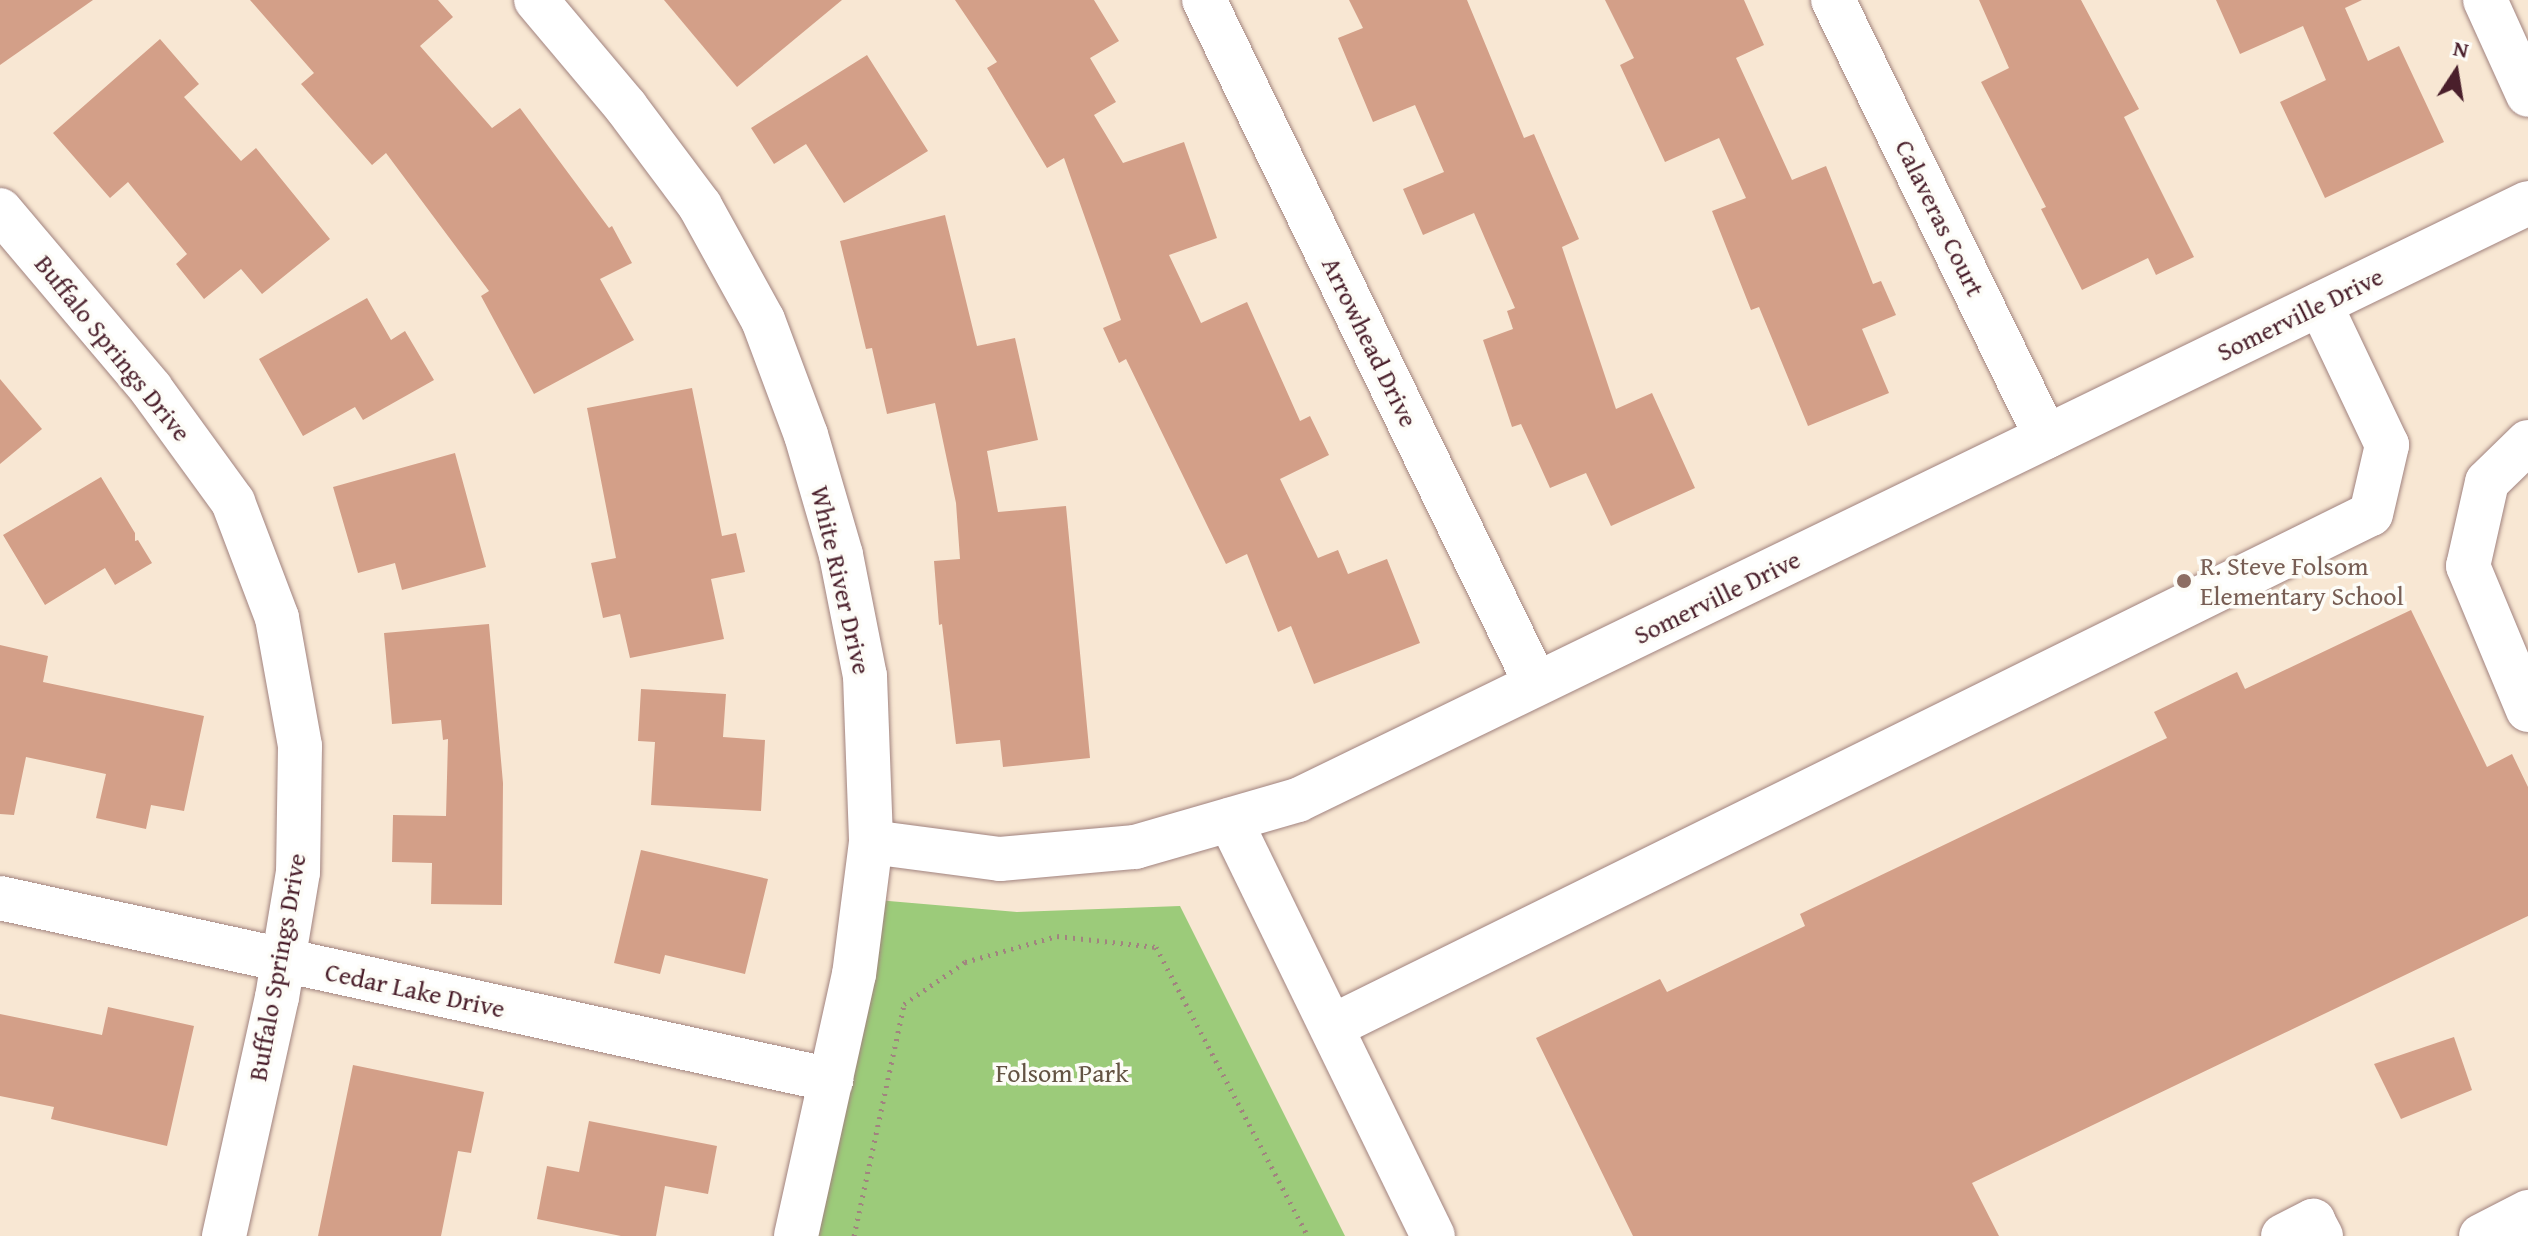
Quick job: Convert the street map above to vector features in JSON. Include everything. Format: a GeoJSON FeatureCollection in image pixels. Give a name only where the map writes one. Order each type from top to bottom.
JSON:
{"type":"FeatureCollection","features":[{"type":"Feature","properties":{"kind":"street","name":"White River Drive"},"geometry":{"type":"LineString","coordinates":[[536,0],[626,107],[700,206],[763,320],[806,435],[844,570],[865,676],[871,842],[854,974],[796,1236]]}},
{"type":"Feature","properties":{"kind":"street","name":"Arrowhead Drive"},"geometry":{"type":"LineString","coordinates":[[1204,0],[1536,684]]}},
{"type":"Feature","properties":{"kind":"street","name":"Calaveras Court"},"geometry":{"type":"LineString","coordinates":[[1833,0],[2046,437]]}},
{"type":"Feature","properties":{"kind":"street"},"geometry":{"type":"LineString","coordinates":[[2485,0],[2528,95]]}},
{"type":"Feature","properties":{"kind":"street","name":"Somerville Drive"},"geometry":{"type":"LineString","coordinates":[[871,842],[1000,859],[1135,847],[1298,800],[2528,203]]}},
{"type":"Feature","properties":{"kind":"street","name":"Buffalo Springs Drive"},"geometry":{"type":"LineString","coordinates":[[0,210],[151,389],[233,502],[277,618],[300,746],[298,872],[283,962],[224,1236]]}},
{"type":"Feature","properties":{"kind":"street"},"geometry":{"type":"LineString","coordinates":[[1333,1026],[2371,514],[2387,445],[2320,304]]}},
{"type":"Feature","properties":{"kind":"street"},"geometry":{"type":"LineString","coordinates":[[2528,442],[2487,482],[2468,566],[2528,710]]}},
{"type":"Feature","properties":{"kind":"street"},"geometry":{"type":"LineString","coordinates":[[1230,820],[1433,1236]]}},
{"type":"Feature","properties":{"kind":"street","name":"Cedar Lake Drive"},"geometry":{"type":"LineString","coordinates":[[0,898],[831,1080]]}},
{"type":"Feature","properties":{"kind":"street"},"geometry":{"type":"LineString","coordinates":[[2481,1236],[2528,1212]]}},
{"type":"Feature","properties":{"kind":"street"},"geometry":{"type":"LineString","coordinates":[[2283,1236],[2313,1221],[2321,1236]]}},
{"type":"Feature","properties":{"kind":"path"},"geometry":{"type":"LineString","coordinates":[[854,1236],[904,1004],[965,962],[1057,936],[1156,947],[1308,1236]]}},
{"type":"Feature","properties":{"kind":"green space","name":"Folsom Park"},"geometry":{"type":"Polygon","coordinates":[[[877,900],[1017,912],[1180,906],[1345,1236],[810,1236],[877,900]]]}},
{"type":"Feature","properties":{"kind":"building"},"geometry":{"type":"Polygon","coordinates":[[[0,0],[93,0],[0,65],[0,0]]]}},
{"type":"Feature","properties":{"kind":"building"},"geometry":{"type":"Polygon","coordinates":[[[250,0],[438,0],[453,17],[420,46],[492,128],[520,108],[609,228],[612,226],[632,263],[600,279],[634,340],[534,394],[481,296],[489,291],[386,153],[372,165],[301,84],[314,73],[250,0]]]}},
{"type":"Feature","properties":{"kind":"building"},"geometry":{"type":"Polygon","coordinates":[[[664,0],[842,0],[737,87],[664,0]]]}},
{"type":"Feature","properties":{"kind":"building"},"geometry":{"type":"Polygon","coordinates":[[[955,0],[1094,0],[1119,41],[1090,58],[1116,102],[1094,115],[1123,163],[1184,142],[1217,238],[1169,255],[1201,323],[1247,302],[1300,421],[1310,416],[1329,455],[1280,479],[1318,558],[1338,550],[1348,574],[1387,559],[1420,643],[1314,684],[1291,626],[1278,632],[1247,554],[1226,564],[1126,359],[1119,363],[1103,328],[1121,320],[1064,158],[1047,168],[987,68],[997,62],[955,0]]]}},
{"type":"Feature","properties":{"kind":"building"},"geometry":{"type":"Polygon","coordinates":[[[1349,0],[1467,0],[1524,138],[1534,134],[1579,239],[1562,247],[1616,409],[1652,393],[1695,488],[1611,526],[1586,473],[1550,488],[1521,424],[1512,427],[1483,340],[1513,329],[1507,311],[1515,308],[1474,213],[1423,235],[1403,189],[1444,172],[1415,105],[1373,122],[1338,38],[1363,28],[1349,0]]]}},
{"type":"Feature","properties":{"kind":"building"},"geometry":{"type":"Polygon","coordinates":[[[1605,0],[1744,0],[1764,45],[1736,58],[1792,180],[1826,166],[1873,284],[1881,281],[1896,315],[1862,329],[1889,393],[1808,426],[1759,307],[1751,310],[1712,211],[1746,198],[1719,138],[1665,162],[1620,65],[1634,58],[1605,0]]]}},
{"type":"Feature","properties":{"kind":"building"},"geometry":{"type":"Polygon","coordinates":[[[1979,0],[2081,0],[2139,109],[2124,117],[2194,257],[2156,275],[2148,258],[2082,290],[2041,209],[2046,207],[1981,82],[2009,68],[1979,0]]]}},
{"type":"Feature","properties":{"kind":"building"},"geometry":{"type":"Polygon","coordinates":[[[2216,0],[2362,0],[2345,8],[2368,61],[2399,46],[2444,142],[2325,198],[2280,102],[2326,80],[2303,26],[2240,54],[2216,0]]]}},
{"type":"Feature","properties":{"kind":"building"},"geometry":{"type":"Polygon","coordinates":[[[160,39],[199,84],[184,97],[241,161],[256,148],[330,239],[262,294],[241,269],[204,299],[176,264],[187,254],[128,182],[110,198],[53,133],[160,39]]]}},
{"type":"Feature","properties":{"kind":"building"},"geometry":{"type":"Polygon","coordinates":[[[867,55],[928,151],[844,203],[806,144],[774,164],[751,128],[867,55]]]}},
{"type":"Feature","properties":{"kind":"building"},"geometry":{"type":"Polygon","coordinates":[[[945,215],[977,346],[1015,338],[1038,440],[987,451],[998,512],[1066,506],[1090,758],[1003,767],[1000,740],[956,744],[942,624],[939,625],[934,561],[960,559],[956,503],[935,403],[887,414],[872,348],[866,349],[840,241],[945,215]]]}},
{"type":"Feature","properties":{"kind":"building"},"geometry":{"type":"Polygon","coordinates":[[[367,298],[391,340],[405,331],[434,380],[363,420],[355,407],[303,436],[259,359],[367,298]]]}},
{"type":"Feature","properties":{"kind":"building"},"geometry":{"type":"Polygon","coordinates":[[[0,379],[42,429],[0,464],[0,379]]]}},
{"type":"Feature","properties":{"kind":"building"},"geometry":{"type":"Polygon","coordinates":[[[692,388],[722,536],[736,533],[745,572],[711,579],[724,639],[630,658],[620,614],[603,618],[591,563],[616,558],[587,408],[692,388]]]}},
{"type":"Feature","properties":{"kind":"building"},"geometry":{"type":"Polygon","coordinates":[[[455,453],[486,567],[402,590],[395,563],[358,573],[333,487],[455,453]]]}},
{"type":"Feature","properties":{"kind":"building"},"geometry":{"type":"Polygon","coordinates":[[[101,477],[135,533],[135,541],[138,540],[152,563],[115,585],[105,568],[45,605],[3,535],[101,477]]]}},
{"type":"Feature","properties":{"kind":"building"},"geometry":{"type":"Polygon","coordinates":[[[2411,610],[2487,767],[2512,754],[2528,787],[2528,916],[1972,1183],[1999,1236],[1633,1236],[1536,1038],[1660,979],[1667,992],[1805,926],[1800,914],[2167,738],[2154,712],[2237,672],[2245,689],[2411,610]]]}},
{"type":"Feature","properties":{"kind":"building"},"geometry":{"type":"Polygon","coordinates":[[[489,624],[503,783],[502,905],[431,904],[432,863],[392,862],[393,815],[446,816],[448,739],[443,740],[441,720],[392,724],[384,633],[489,624]]]}},
{"type":"Feature","properties":{"kind":"building"},"geometry":{"type":"Polygon","coordinates":[[[0,645],[48,656],[43,682],[204,716],[184,811],[151,805],[146,829],[96,818],[106,774],[26,757],[14,815],[0,814],[0,645]]]}},
{"type":"Feature","properties":{"kind":"building"},"geometry":{"type":"Polygon","coordinates":[[[641,689],[726,694],[723,737],[765,740],[761,811],[651,805],[655,742],[638,741],[641,689]]]}},
{"type":"Feature","properties":{"kind":"building"},"geometry":{"type":"Polygon","coordinates":[[[641,850],[768,879],[745,974],[665,955],[660,974],[614,963],[641,850]]]}},
{"type":"Feature","properties":{"kind":"building"},"geometry":{"type":"Polygon","coordinates":[[[108,1007],[194,1026],[167,1146],[51,1119],[54,1107],[0,1096],[0,1014],[102,1035],[108,1007]]]}},
{"type":"Feature","properties":{"kind":"building"},"geometry":{"type":"Polygon","coordinates":[[[2454,1037],[2472,1090],[2401,1119],[2374,1064],[2454,1037]]]}},
{"type":"Feature","properties":{"kind":"building"},"geometry":{"type":"Polygon","coordinates":[[[353,1065],[484,1092],[471,1153],[458,1151],[441,1236],[318,1236],[353,1065]]]}},
{"type":"Feature","properties":{"kind":"building"},"geometry":{"type":"Polygon","coordinates":[[[589,1121],[717,1146],[708,1194],[665,1186],[656,1236],[621,1236],[537,1219],[547,1166],[579,1172],[589,1121]]]}},
{"type":"Feature","properties":{"kind":"place","name":"R. Steve Folsom Elementary School"},"geometry":{"type":"Point","coordinates":[2184,581]}}]}
